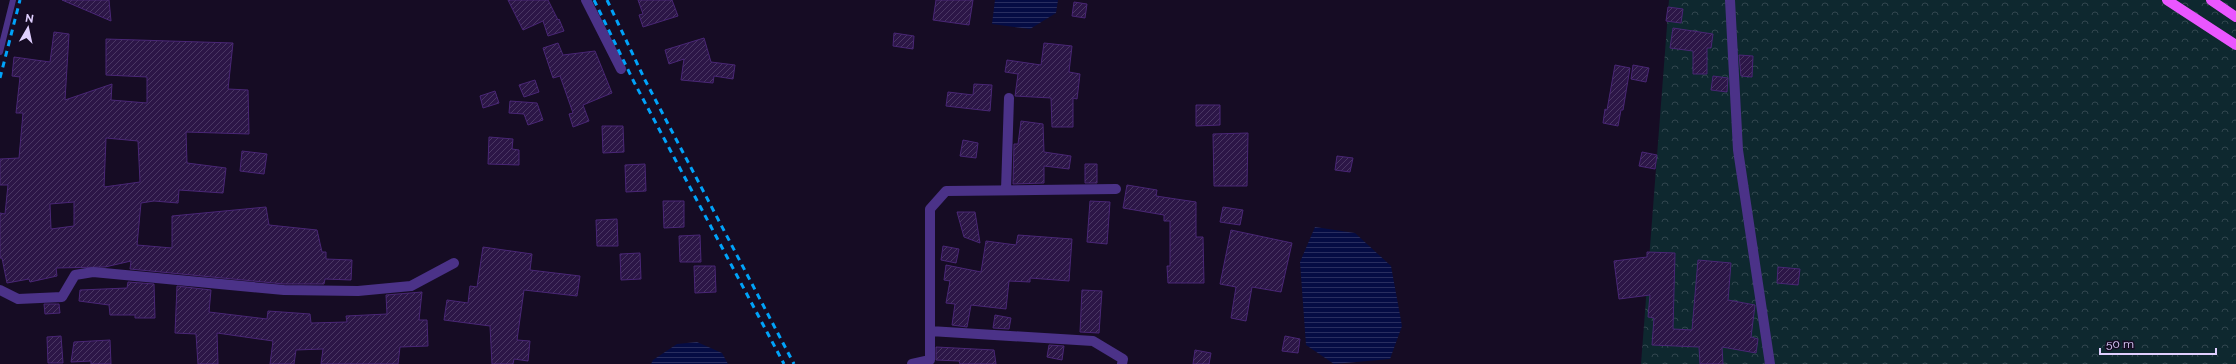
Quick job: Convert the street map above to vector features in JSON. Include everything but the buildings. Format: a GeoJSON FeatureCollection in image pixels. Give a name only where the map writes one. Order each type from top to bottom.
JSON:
{"type":"FeatureCollection","features":[{"type":"Feature","properties":{"kind":"main road"},"geometry":{"type":"LineString","coordinates":[[2167,0],[2236,45]]}},
{"type":"Feature","properties":{"kind":"main road"},"geometry":{"type":"LineString","coordinates":[[2211,0],[2236,17]]}},
{"type":"Feature","properties":{"kind":"street"},"geometry":{"type":"LineString","coordinates":[[586,0],[621,69]]}},
{"type":"Feature","properties":{"kind":"street"},"geometry":{"type":"LineString","coordinates":[[1730,0],[1738,150],[1770,364]]}},
{"type":"Feature","properties":{"kind":"street"},"geometry":{"type":"LineString","coordinates":[[1006,190],[1009,98]]}},
{"type":"Feature","properties":{"kind":"street"},"geometry":{"type":"LineString","coordinates":[[912,364],[930,360],[930,209],[946,191],[1116,189]]}},
{"type":"Feature","properties":{"kind":"street"},"geometry":{"type":"LineString","coordinates":[[0,290],[18,299],[62,298],[74,275],[93,272],[284,290],[358,291],[411,286],[454,263]]}},
{"type":"Feature","properties":{"kind":"street"},"geometry":{"type":"LineString","coordinates":[[930,331],[1092,341],[1123,359],[1122,364]]}},
{"type":"Feature","properties":{"kind":"lane"},"geometry":{"type":"LineString","coordinates":[[0,52],[13,0]]}},
{"type":"Feature","properties":{"kind":"green space"},"geometry":{"type":"Polygon","coordinates":[[[1669,0],[2236,0],[2236,364],[1641,364],[1669,0]]]}},
{"type":"Feature","properties":{"kind":"shaded area"},"geometry":{"type":"Polygon","coordinates":[[[995,0],[1058,0],[1056,13],[1030,29],[992,24],[995,0]]]}},
{"type":"Feature","properties":{"kind":"shaded area"},"geometry":{"type":"Polygon","coordinates":[[[1315,227],[1355,233],[1391,266],[1402,326],[1390,359],[1334,364],[1306,345],[1300,262],[1315,227]]]}},
{"type":"Feature","properties":{"kind":"shaded area"},"geometry":{"type":"Polygon","coordinates":[[[697,342],[722,353],[728,364],[651,364],[653,360],[677,344],[697,342]]]}},
{"type":"Feature","properties":{"kind":"railway"},"geometry":{"type":"LineString","coordinates":[[0,78],[20,0]]}},
{"type":"Feature","properties":{"kind":"railway"},"geometry":{"type":"LineString","coordinates":[[594,0],[634,82],[784,364]]}},
{"type":"Feature","properties":{"kind":"railway"},"geometry":{"type":"LineString","coordinates":[[607,0],[645,80],[794,364]]}}]}
